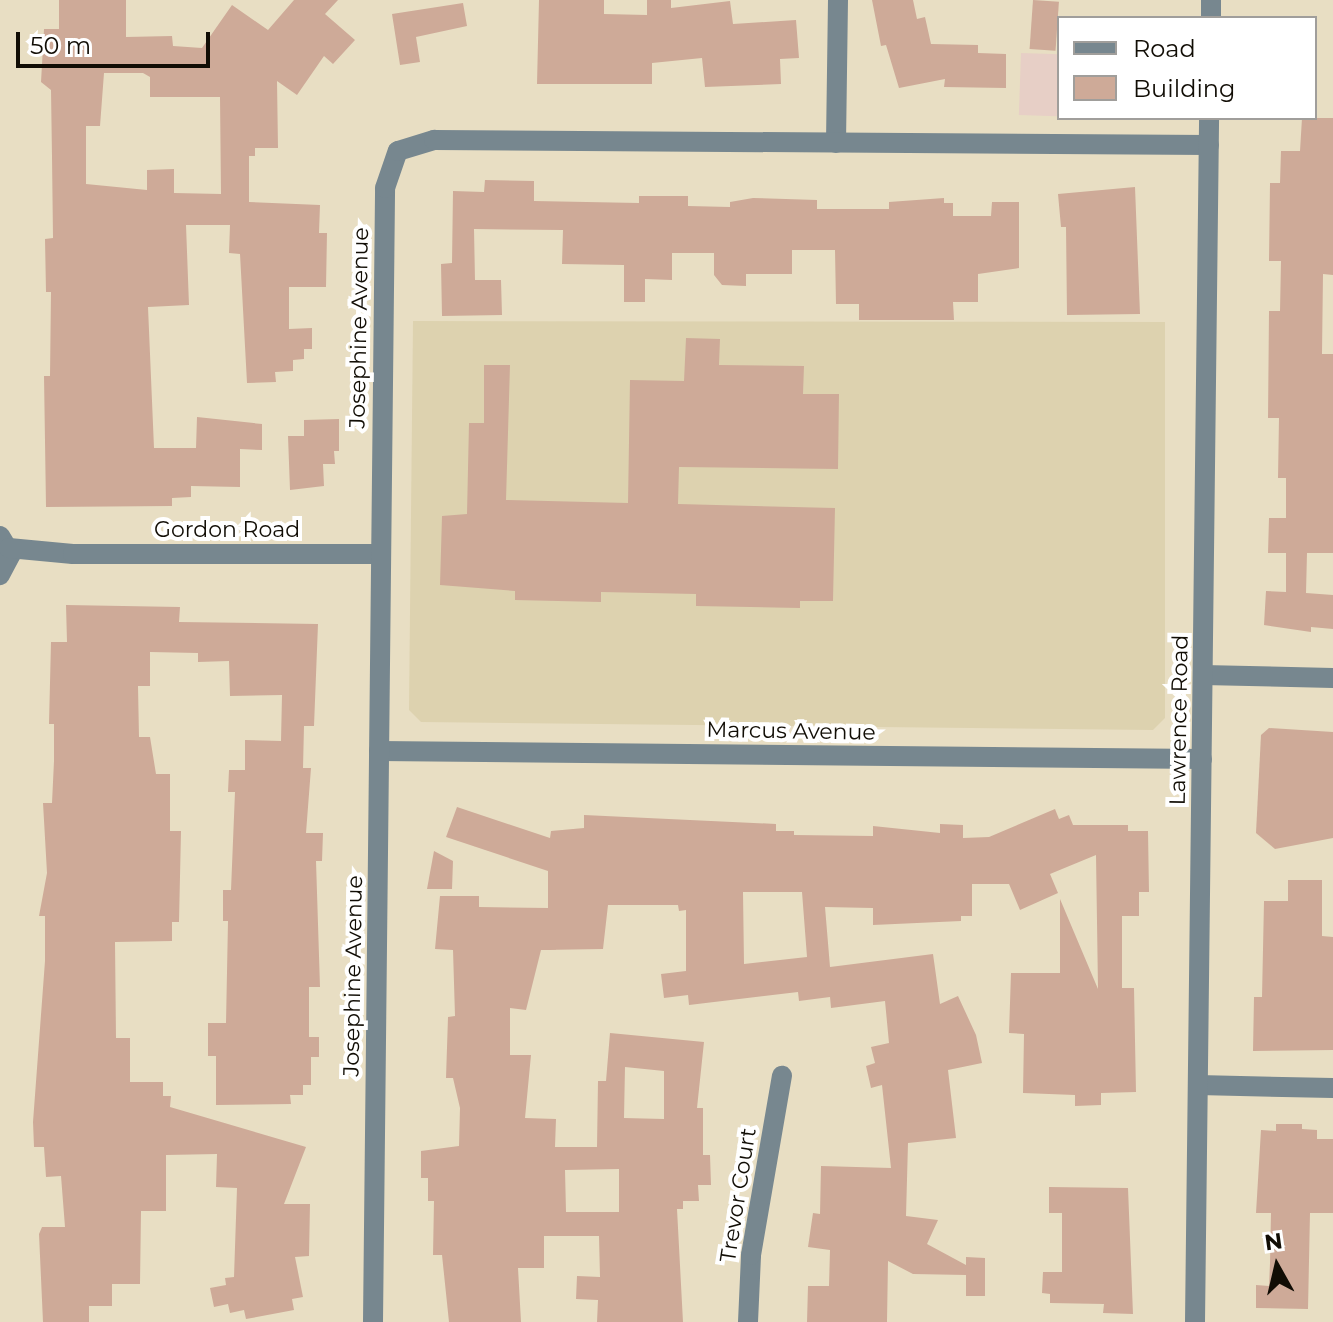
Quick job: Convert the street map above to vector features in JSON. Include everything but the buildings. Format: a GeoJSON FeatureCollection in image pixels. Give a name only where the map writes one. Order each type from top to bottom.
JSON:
{"type":"FeatureCollection","features":[{"type":"Feature","properties":{"kind":"street"},"geometry":{"type":"LineString","coordinates":[[836,143],[838,0]]}},
{"type":"Feature","properties":{"kind":"street","name":"Lawrence Road"},"geometry":{"type":"LineString","coordinates":[[1195,1322],[1209,120]]}},
{"type":"Feature","properties":{"kind":"street","name":"Josephine Avenue"},"geometry":{"type":"LineString","coordinates":[[373,1322],[385,188],[398,151],[434,140],[1209,145]]}},
{"type":"Feature","properties":{"kind":"street","name":"Gordon Road"},"geometry":{"type":"LineString","coordinates":[[5,555],[381,554]]}},
{"type":"Feature","properties":{"kind":"street"},"geometry":{"type":"LineString","coordinates":[[1203,675],[1333,678]]}},
{"type":"Feature","properties":{"kind":"street","name":"Marcus Avenue"},"geometry":{"type":"LineString","coordinates":[[379,751],[1202,759]]}},
{"type":"Feature","properties":{"kind":"street","name":"Trevor Court"},"geometry":{"type":"LineString","coordinates":[[748,1322],[751,1255],[782,1076]]}},
{"type":"Feature","properties":{"kind":"street"},"geometry":{"type":"LineString","coordinates":[[1198,1085],[1333,1088]]}},
{"type":"Feature","properties":{"kind":"shaded area"},"geometry":{"type":"Polygon","coordinates":[[[1021,53],[1057,54],[1057,116],[1019,115],[1021,53]]]}},
{"type":"Feature","properties":{"kind":"shaded area"},"geometry":{"type":"Polygon","coordinates":[[[413,321],[1165,322],[1165,718],[1153,730],[421,722],[409,710],[413,321]]]}}]}
